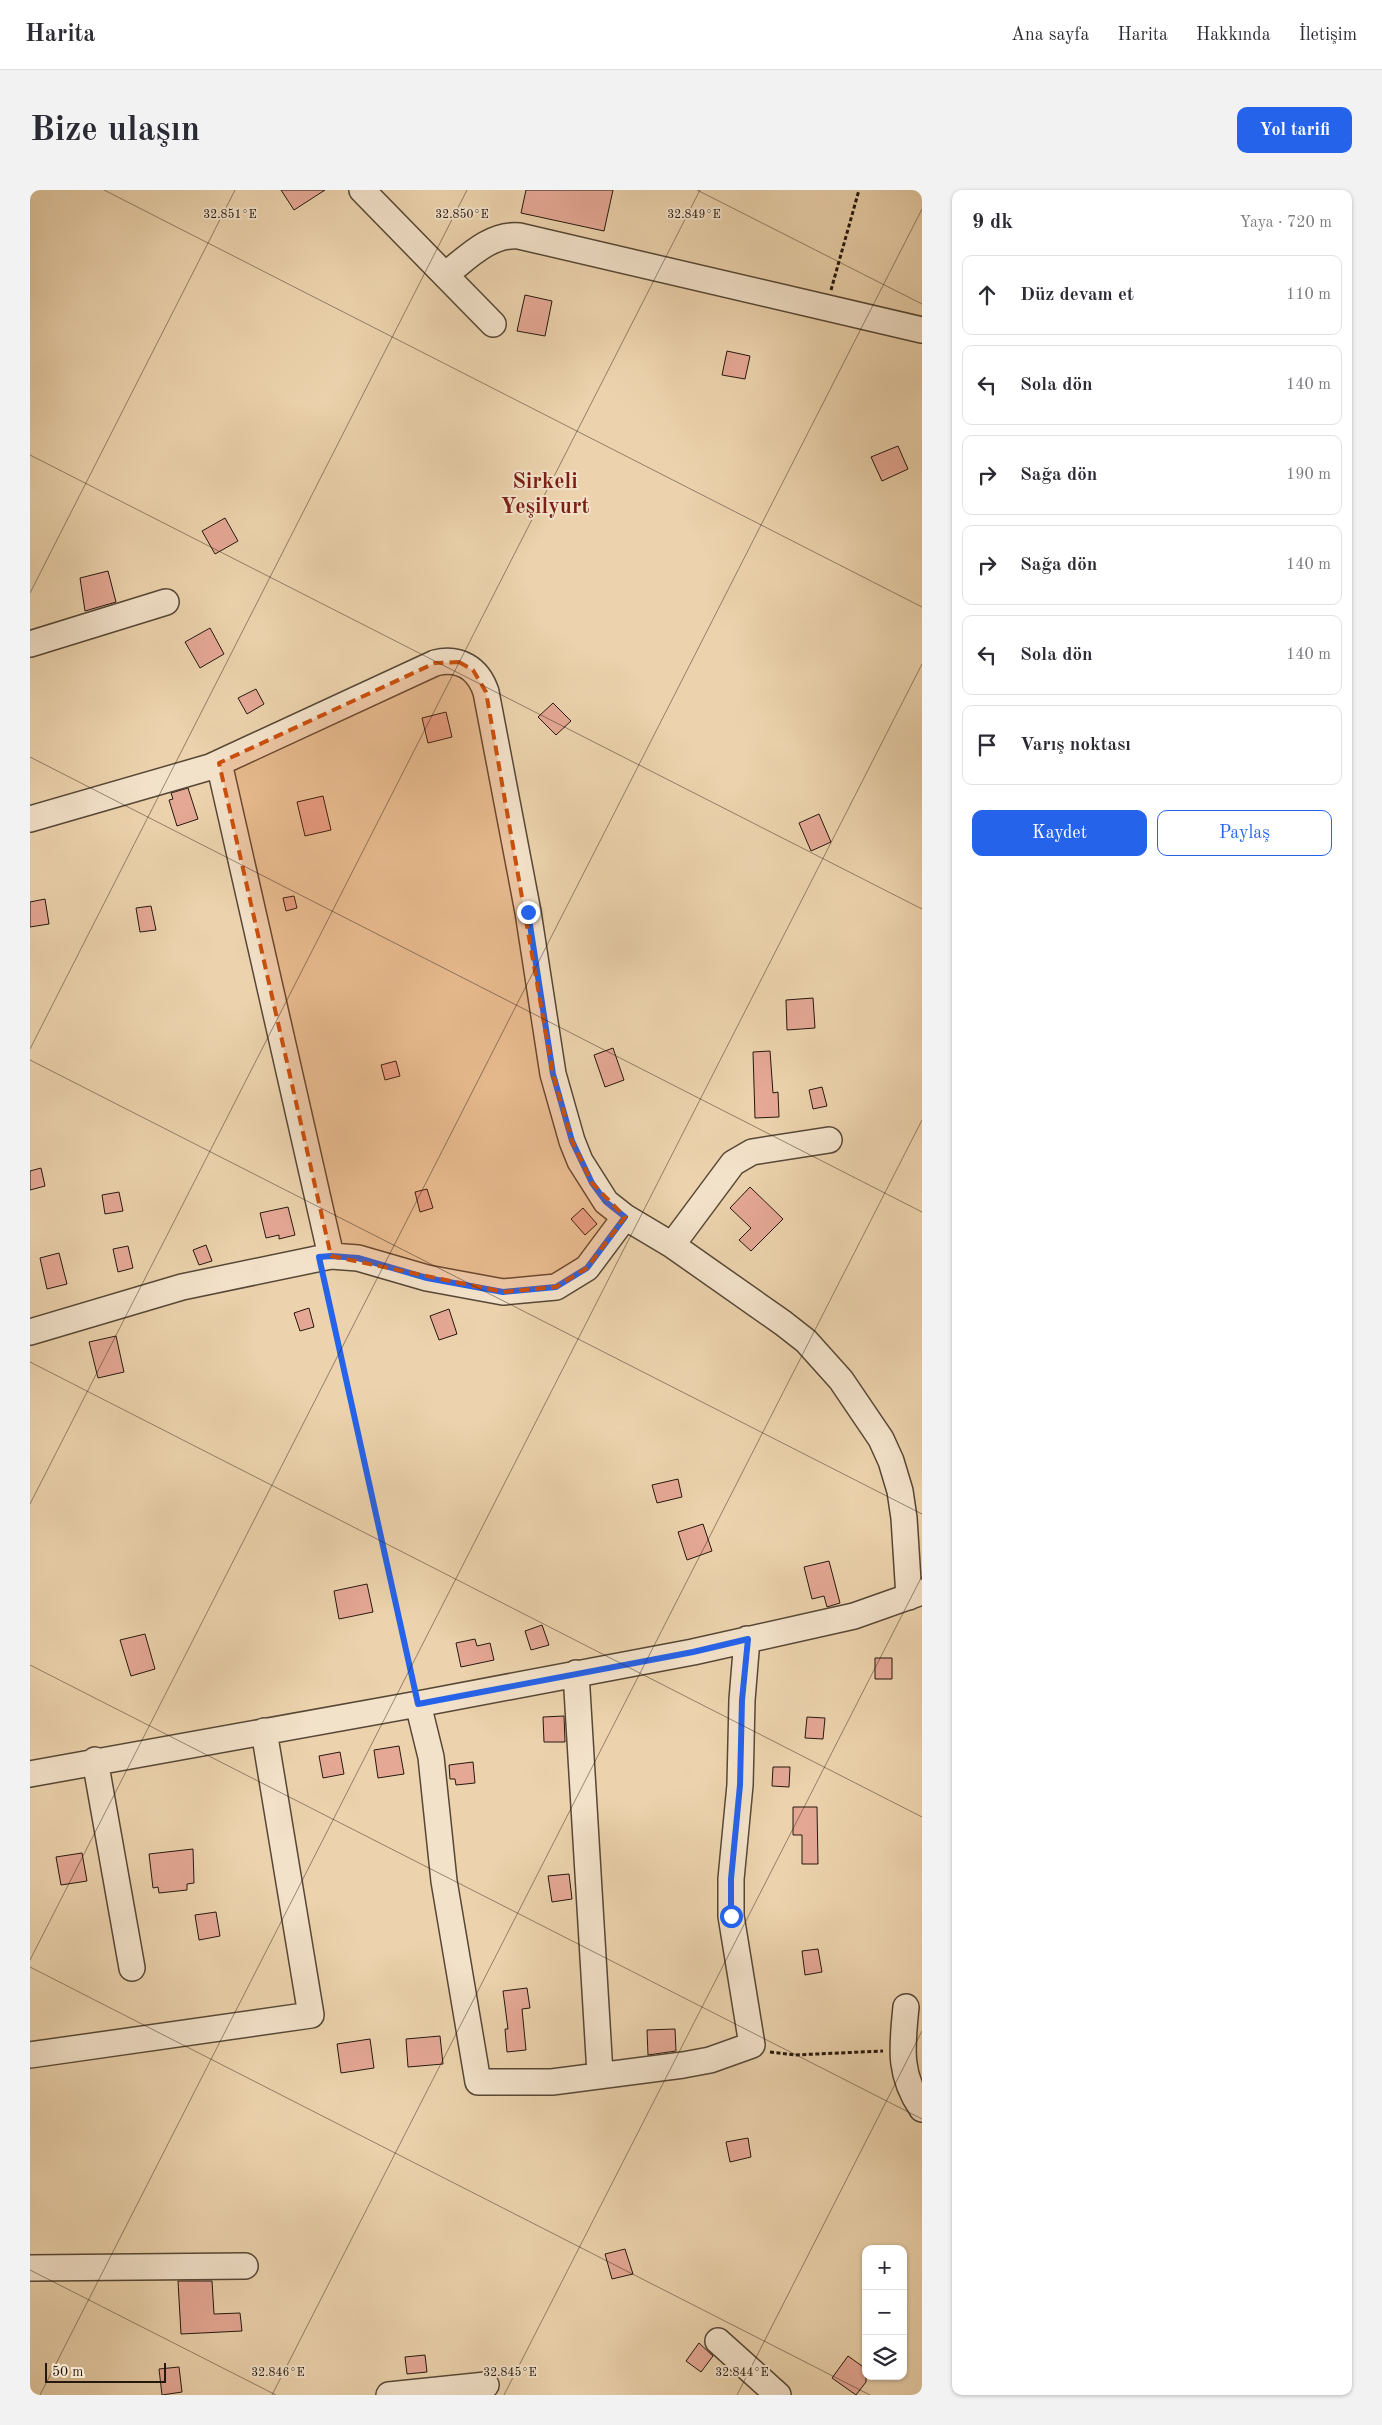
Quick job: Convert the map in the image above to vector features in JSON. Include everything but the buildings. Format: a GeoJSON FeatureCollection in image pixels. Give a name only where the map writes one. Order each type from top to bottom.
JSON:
{"type":"FeatureCollection","features":[{"type":"Feature","properties":{"kind":"street"},"geometry":{"type":"LineString","coordinates":[[362,190],[492,324]]}},
{"type":"Feature","properties":{"kind":"street"},"geometry":{"type":"LineString","coordinates":[[445,275],[491,241],[512,236],[922,330]]}},
{"type":"Feature","properties":{"kind":"street"},"geometry":{"type":"LineString","coordinates":[[30,644],[166,602]]}},
{"type":"Feature","properties":{"kind":"street"},"geometry":{"type":"LineString","coordinates":[[30,819],[219,763],[435,663],[459,662],[473,670],[479,676],[486,692],[528,912],[553,1074],[569,1131],[580,1161],[592,1183],[606,1202],[625,1217],[672,1245],[806,1341],[841,1380],[881,1439],[891,1462],[900,1491],[916,1595],[854,1616],[693,1652],[418,1704],[95,1760],[30,1774]]}},
{"type":"Feature","properties":{"kind":"street"},"geometry":{"type":"LineString","coordinates":[[219,763],[325,1256]]}},
{"type":"Feature","properties":{"kind":"street"},"geometry":{"type":"LineString","coordinates":[[672,1245],[734,1163],[742,1156],[752,1152],[830,1140]]}},
{"type":"Feature","properties":{"kind":"street"},"geometry":{"type":"LineString","coordinates":[[30,1332],[182,1287],[325,1256],[358,1258],[427,1278],[503,1292],[556,1287],[587,1268],[625,1217]]}},
{"type":"Feature","properties":{"kind":"street"},"geometry":{"type":"LineString","coordinates":[[418,1704],[431,1757],[444,1881],[478,2082],[552,2082],[600,2074],[697,2063],[732,2054],[752,2045],[731,1906],[731,1879],[740,1785],[742,1700],[748,1639]]}},
{"type":"Feature","properties":{"kind":"street"},"geometry":{"type":"LineString","coordinates":[[576,1673],[600,2074]]}},
{"type":"Feature","properties":{"kind":"street"},"geometry":{"type":"LineString","coordinates":[[30,2055],[311,2015],[264,1731]]}},
{"type":"Feature","properties":{"kind":"street"},"geometry":{"type":"LineString","coordinates":[[95,1760],[132,1968]]}},
{"type":"Feature","properties":{"kind":"street"},"geometry":{"type":"LineString","coordinates":[[906,2007],[901,2052],[906,2078],[922,2109]]}},
{"type":"Feature","properties":{"kind":"street"},"geometry":{"type":"LineString","coordinates":[[30,2268],[245,2266]]}},
{"type":"Feature","properties":{"kind":"street"},"geometry":{"type":"LineString","coordinates":[[718,2341],[778,2395]]}},
{"type":"Feature","properties":{"kind":"street"},"geometry":{"type":"LineString","coordinates":[[388,2395],[486,2385]]}},
{"type":"Feature","properties":{"kind":"path"},"geometry":{"type":"LineString","coordinates":[[826,308],[859,190]]}},
{"type":"Feature","properties":{"kind":"path"},"geometry":{"type":"LineString","coordinates":[[325,1256],[418,1704]]}},
{"type":"Feature","properties":{"kind":"path"},"geometry":{"type":"LineString","coordinates":[[752,2045],[785,2055],[880,2050],[901,2052]]}},
{"type":"Feature","properties":{"kind":"highlighted area"},"geometry":{"type":"Polygon","coordinates":[[[459,662],[473,670],[486,692],[553,1074],[572,1141],[592,1183],[625,1217],[587,1268],[556,1287],[503,1292],[331,1256],[219,763],[435,663],[459,662]]]}},
{"type":"Feature","properties":{"kind":"district","name":"Sirkeli Yeşilyurt"},"geometry":{"type":"Point","coordinates":[545,494]}},
{"type":"Feature","properties":{"kind":"route"},"geometry":{"type":"LineString","coordinates":[[528,912],[553,1074],[572,1141],[592,1183],[606,1202],[625,1217],[587,1268],[556,1287],[503,1292],[427,1278],[358,1258],[319,1257],[418,1704],[693,1652],[748,1639],[742,1700],[740,1785],[731,1879],[731,1916]]}}]}
